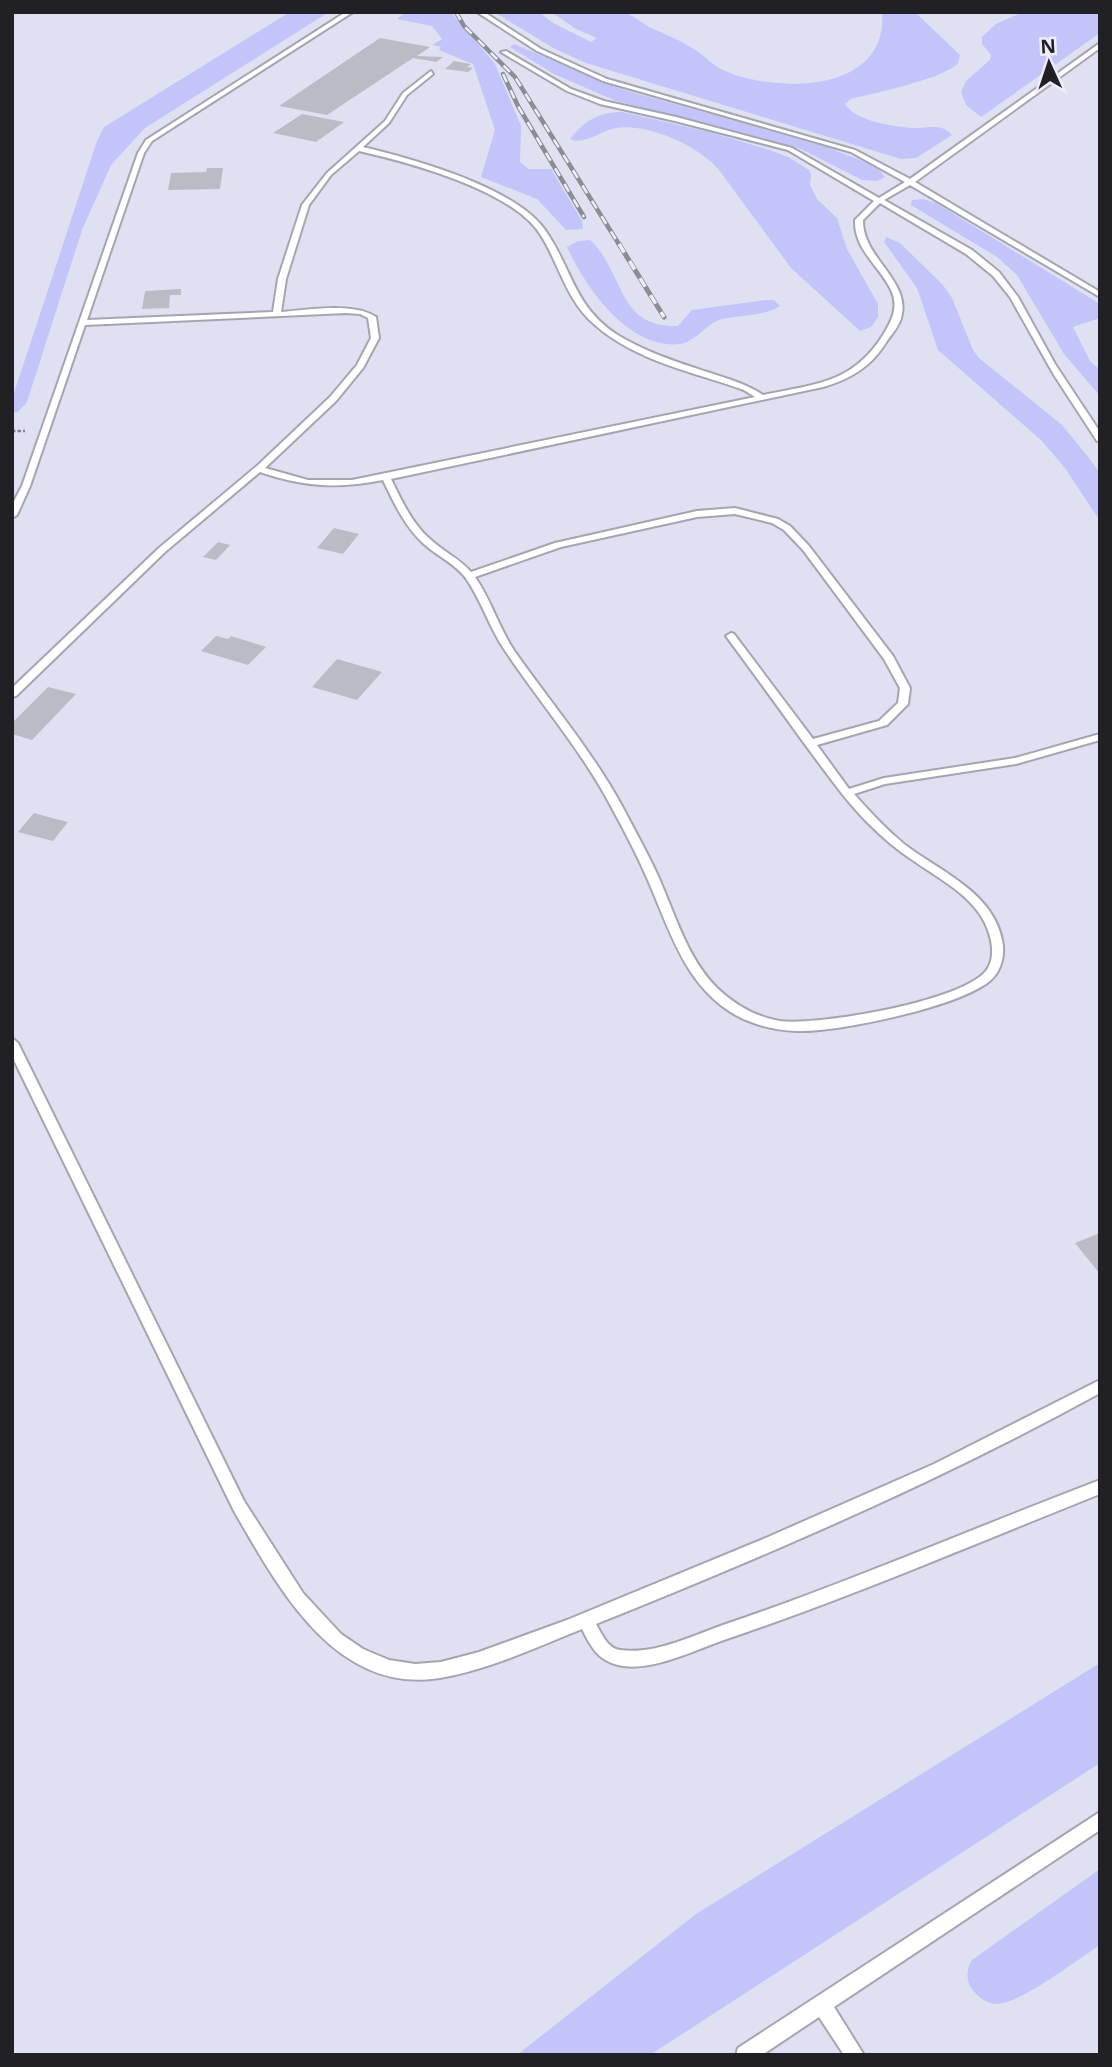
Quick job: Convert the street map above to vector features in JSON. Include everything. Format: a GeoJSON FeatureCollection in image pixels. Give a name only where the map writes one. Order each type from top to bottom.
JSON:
{"type":"FeatureCollection","features":[{"type":"Feature","properties":{"kind":"lane"},"geometry":{"type":"LineString","coordinates":[[12,515],[26,485],[141,153],[149,140],[350,12]]}},
{"type":"Feature","properties":{"kind":"lane"},"geometry":{"type":"LineString","coordinates":[[480,12],[526,42],[597,77],[651,95],[828,142],[862,155],[1100,295]]}},
{"type":"Feature","properties":{"kind":"lane"},"geometry":{"type":"LineString","coordinates":[[260,469],[317,486],[342,485],[823,385],[856,373],[873,357],[897,318],[898,298],[858,232],[859,220],[877,201],[910,182],[1100,45]]}},
{"type":"Feature","properties":{"kind":"lane"},"geometry":{"type":"LineString","coordinates":[[504,52],[555,83],[592,100],[790,149],[816,162],[877,201],[963,247],[1003,279],[1060,378],[1100,439]]}},
{"type":"Feature","properties":{"kind":"lane"},"geometry":{"type":"LineString","coordinates":[[277,314],[282,279],[306,205],[329,174],[387,122],[405,94],[431,73]]}},
{"type":"Feature","properties":{"kind":"lane"},"geometry":{"type":"LineString","coordinates":[[357,148],[419,163],[517,209],[539,227],[571,290],[597,323],[642,350],[747,388],[762,398]]}},
{"type":"Feature","properties":{"kind":"lane"},"geometry":{"type":"LineString","coordinates":[[12,694],[173,540],[260,469],[352,377],[372,348],[377,333],[372,317],[354,311],[81,323]]}},
{"type":"Feature","properties":{"kind":"lane"},"geometry":{"type":"LineString","coordinates":[[386,477],[397,501],[421,536],[452,559],[469,576],[508,649],[598,774],[631,833],[695,970],[725,1002],[755,1019],[798,1027],[821,1027],[860,1020],[960,991],[987,978],[997,961],[996,937],[992,924],[982,909],[958,887],[901,847],[847,793],[731,636]]}},
{"type":"Feature","properties":{"kind":"lane"},"geometry":{"type":"LineString","coordinates":[[469,576],[558,545],[697,514],[735,511],[775,521],[792,533],[806,548],[889,658],[905,688],[902,704],[883,723],[810,743]]}},
{"type":"Feature","properties":{"kind":"lane"},"geometry":{"type":"LineString","coordinates":[[847,793],[884,781],[1016,761],[1100,737]]}},
{"type":"Feature","properties":{"kind":"lane"},"geometry":{"type":"LineString","coordinates":[[12,1043],[215,1462],[268,1555],[316,1620],[339,1642],[382,1666],[427,1671],[451,1668],[586,1620],[771,1544],[922,1476],[1012,1433],[1100,1386]]}},
{"type":"Feature","properties":{"kind":"lane"},"geometry":{"type":"LineString","coordinates":[[586,1620],[599,1645],[607,1653],[620,1658],[651,1657],[779,1614],[1100,1487]]}},
{"type":"Feature","properties":{"kind":"lane"},"geometry":{"type":"LineString","coordinates":[[745,2055],[1100,1820]]}},
{"type":"Feature","properties":{"kind":"lane"},"geometry":{"type":"LineString","coordinates":[[821,2004],[855,2055]]}},
{"type":"Feature","properties":{"kind":"shaded area"},"geometry":{"type":"Polygon","coordinates":[[[601,10],[629,14],[697,51],[723,70],[771,83],[798,84],[825,81],[848,73],[867,59],[879,39],[882,12],[915,12],[960,55],[958,63],[939,75],[851,99],[845,104],[857,115],[875,122],[911,128],[938,127],[952,135],[916,158],[901,159],[586,63],[555,49],[494,12],[539,12],[553,23],[591,42],[597,38],[576,29],[551,12],[601,10]]]}},
{"type":"Feature","properties":{"kind":"shaded area"},"geometry":{"type":"Polygon","coordinates":[[[12,12],[1100,12],[1100,2055],[12,2055],[12,12]]]}},
{"type":"Feature","properties":{"kind":"shaded area"},"geometry":{"type":"Polygon","coordinates":[[[290,12],[329,12],[145,128],[111,165],[82,230],[27,402],[18,412],[12,413],[12,399],[97,141],[104,127],[290,12]]]}},
{"type":"Feature","properties":{"kind":"shaded area"},"geometry":{"type":"Polygon","coordinates":[[[406,12],[451,12],[495,64],[521,126],[520,162],[529,169],[551,169],[582,221],[583,229],[566,230],[537,199],[481,177],[495,130],[473,64],[432,45],[442,39],[432,26],[397,19],[406,12]]]}},
{"type":"Feature","properties":{"kind":"shaded area"},"geometry":{"type":"Polygon","coordinates":[[[1023,12],[1100,12],[1100,33],[981,117],[966,105],[961,92],[966,81],[990,60],[991,55],[982,44],[982,37],[996,24],[1023,12]]]}},
{"type":"Feature","properties":{"kind":"shaded area"},"geometry":{"type":"Polygon","coordinates":[[[514,44],[624,90],[827,147],[865,162],[878,169],[885,177],[877,181],[862,180],[801,149],[616,101],[554,74],[510,47],[514,44]]]}},
{"type":"Feature","properties":{"kind":"shaded area"},"geometry":{"type":"Polygon","coordinates":[[[622,112],[709,132],[770,150],[809,170],[810,185],[817,199],[837,218],[847,249],[878,304],[878,317],[871,327],[860,331],[791,268],[719,170],[699,153],[672,138],[629,127],[611,129],[581,141],[570,139],[593,119],[622,112]]]}},
{"type":"Feature","properties":{"kind":"shaded area"},"geometry":{"type":"Polygon","coordinates":[[[923,199],[936,203],[1100,304],[1100,318],[1073,327],[1090,361],[1100,370],[1100,396],[1064,354],[1017,275],[997,257],[911,205],[912,200],[923,199]]]}},
{"type":"Feature","properties":{"kind":"shaded area"},"geometry":{"type":"Polygon","coordinates":[[[886,237],[900,243],[943,285],[952,298],[973,350],[979,358],[1062,425],[1089,458],[1100,473],[1100,521],[1065,468],[1042,441],[938,350],[917,288],[884,242],[886,237]]]}},
{"type":"Feature","properties":{"kind":"shaded area"},"geometry":{"type":"Polygon","coordinates":[[[590,240],[610,267],[632,308],[643,318],[658,324],[678,326],[692,310],[766,300],[774,300],[780,306],[716,321],[686,343],[661,343],[643,337],[611,313],[575,263],[567,247],[578,241],[590,240]]]}},
{"type":"Feature","properties":{"kind":"shaded area"},"geometry":{"type":"Polygon","coordinates":[[[1100,1663],[1100,1763],[650,2055],[517,2055],[696,1914],[1100,1663]]]}},
{"type":"Feature","properties":{"kind":"shaded area"},"geometry":{"type":"Polygon","coordinates":[[[1100,1869],[1100,1945],[1033,1989],[1006,2002],[993,2004],[975,1993],[968,1976],[972,1960],[1100,1869]]]}},
{"type":"Feature","properties":{"kind":"building"},"geometry":{"type":"Polygon","coordinates":[[[380,38],[430,47],[417,56],[443,57],[436,62],[413,58],[327,115],[279,106],[380,38]]]}},
{"type":"Feature","properties":{"kind":"building"},"geometry":{"type":"Polygon","coordinates":[[[454,61],[471,64],[467,67],[473,68],[468,72],[445,69],[454,61]]]}},
{"type":"Feature","properties":{"kind":"building"},"geometry":{"type":"Polygon","coordinates":[[[302,114],[344,122],[316,142],[273,133],[302,114]]]}},
{"type":"Feature","properties":{"kind":"building"},"geometry":{"type":"Polygon","coordinates":[[[207,168],[223,168],[220,189],[168,190],[171,173],[206,172],[207,168]]]}},
{"type":"Feature","properties":{"kind":"building"},"geometry":{"type":"Polygon","coordinates":[[[181,289],[181,295],[170,295],[169,308],[142,309],[145,291],[181,289]]]}},
{"type":"Feature","properties":{"kind":"building"},"geometry":{"type":"Polygon","coordinates":[[[334,528],[359,534],[343,554],[317,548],[334,528]]]}},
{"type":"Feature","properties":{"kind":"building"},"geometry":{"type":"Polygon","coordinates":[[[218,542],[230,545],[216,560],[203,557],[218,542]]]}},
{"type":"Feature","properties":{"kind":"building"},"geometry":{"type":"Polygon","coordinates":[[[216,636],[228,639],[231,636],[266,647],[248,665],[201,651],[216,636]]]}},
{"type":"Feature","properties":{"kind":"building"},"geometry":{"type":"Polygon","coordinates":[[[337,659],[382,672],[357,700],[312,687],[337,659]]]}},
{"type":"Feature","properties":{"kind":"building"},"geometry":{"type":"Polygon","coordinates":[[[48,687],[76,694],[32,740],[12,734],[12,723],[48,687]]]}},
{"type":"Feature","properties":{"kind":"building"},"geometry":{"type":"Polygon","coordinates":[[[34,813],[68,822],[53,841],[18,832],[34,813]]]}},
{"type":"Feature","properties":{"kind":"building"},"geometry":{"type":"Polygon","coordinates":[[[1100,1233],[1100,1274],[1075,1243],[1100,1233]]]}},
{"type":"Feature","properties":{"kind":"railway"},"geometry":{"type":"LineString","coordinates":[[456,12],[464,26],[515,77],[620,246]]}},
{"type":"Feature","properties":{"kind":"railway"},"geometry":{"type":"LineString","coordinates":[[503,74],[518,106],[584,217]]}},
{"type":"Feature","properties":{"kind":"railway"},"geometry":{"type":"LineString","coordinates":[[619,244],[664,317]]}}]}
